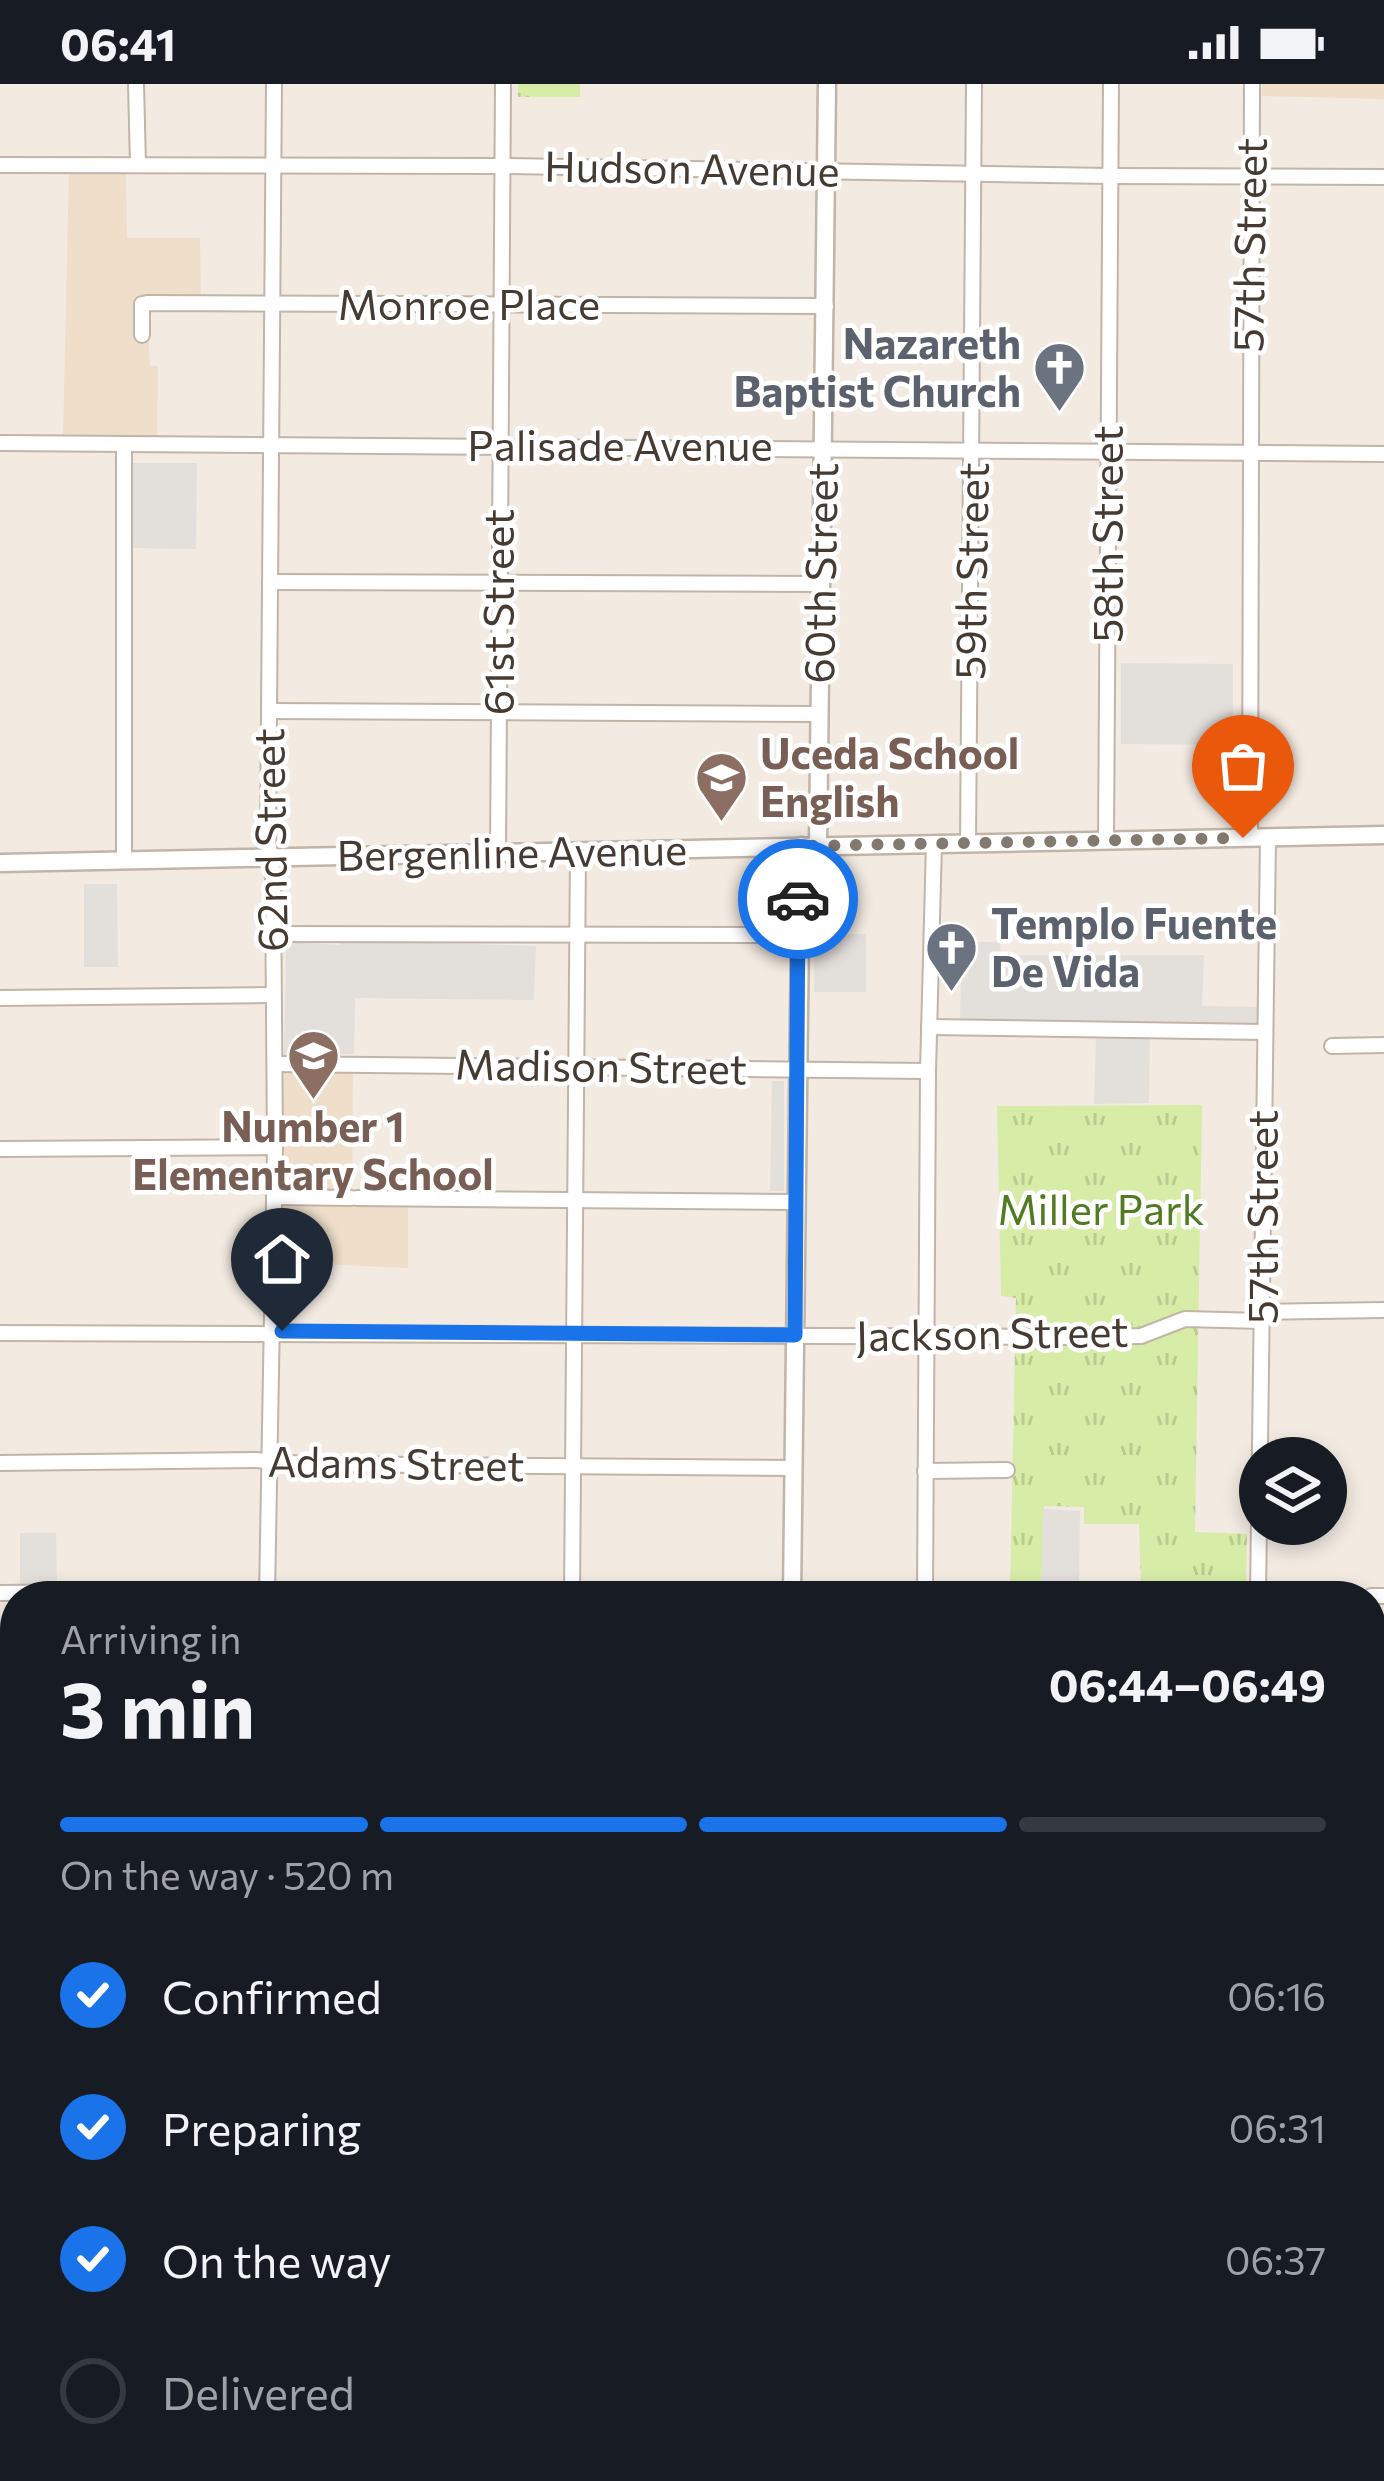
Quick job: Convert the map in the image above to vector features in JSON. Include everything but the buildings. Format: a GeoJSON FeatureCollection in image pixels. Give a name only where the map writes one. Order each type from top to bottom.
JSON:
{"type":"FeatureCollection","features":[{"type":"Feature","properties":{"kind":"street"},"geometry":{"type":"LineString","coordinates":[[136,84],[138,165]]}},
{"type":"Feature","properties":{"kind":"street","name":"62nd Street"},"geometry":{"type":"LineString","coordinates":[[269,1581],[274,1197],[269,711],[274,84]]}},
{"type":"Feature","properties":{"kind":"street","name":"61st Street"},"geometry":{"type":"LineString","coordinates":[[498,853],[503,84]]}},
{"type":"Feature","properties":{"kind":"street","name":"60th Street"},"geometry":{"type":"LineString","coordinates":[[792,1581],[797,935],[820,714],[827,84]]}},
{"type":"Feature","properties":{"kind":"street","name":"59th Street"},"geometry":{"type":"LineString","coordinates":[[968,843],[974,84]]}},
{"type":"Feature","properties":{"kind":"street","name":"58th Street"},"geometry":{"type":"LineString","coordinates":[[1106,840],[1111,84]]}},
{"type":"Feature","properties":{"kind":"street","name":"57th Street"},"geometry":{"type":"LineString","coordinates":[[1252,84],[1248,453],[1264,1032],[1258,1581]]}},
{"type":"Feature","properties":{"kind":"street","name":"Hudson Avenue"},"geometry":{"type":"LineString","coordinates":[[0,165],[1384,176]]}},
{"type":"Feature","properties":{"kind":"street","name":"Monroe Place"},"geometry":{"type":"LineString","coordinates":[[142,335],[142,304],[826,306]]}},
{"type":"Feature","properties":{"kind":"street","name":"Palisade Avenue"},"geometry":{"type":"LineString","coordinates":[[0,443],[1384,454]]}},
{"type":"Feature","properties":{"kind":"street"},"geometry":{"type":"LineString","coordinates":[[124,444],[124,859]]}},
{"type":"Feature","properties":{"kind":"street"},"geometry":{"type":"LineString","coordinates":[[270,582],[820,584]]}},
{"type":"Feature","properties":{"kind":"street"},"geometry":{"type":"LineString","coordinates":[[269,711],[820,714]]}},
{"type":"Feature","properties":{"kind":"street","name":"Bergenline Avenue"},"geometry":{"type":"LineString","coordinates":[[0,863],[1384,835]]}},
{"type":"Feature","properties":{"kind":"street"},"geometry":{"type":"LineString","coordinates":[[925,1581],[934,844]]}},
{"type":"Feature","properties":{"kind":"street"},"geometry":{"type":"LineString","coordinates":[[572,1581],[578,852]]}},
{"type":"Feature","properties":{"kind":"street"},"geometry":{"type":"LineString","coordinates":[[273,934],[797,935]]}},
{"type":"Feature","properties":{"kind":"street"},"geometry":{"type":"LineString","coordinates":[[0,998],[273,994]]}},
{"type":"Feature","properties":{"kind":"street"},"geometry":{"type":"LineString","coordinates":[[929,1027],[1264,1032]]}},
{"type":"Feature","properties":{"kind":"street"},"geometry":{"type":"LineString","coordinates":[[1332,1046],[1384,1045]]}},
{"type":"Feature","properties":{"kind":"street","name":"Madison Street"},"geometry":{"type":"LineString","coordinates":[[274,1064],[928,1071]]}},
{"type":"Feature","properties":{"kind":"street"},"geometry":{"type":"LineString","coordinates":[[0,1148],[274,1147]]}},
{"type":"Feature","properties":{"kind":"street"},"geometry":{"type":"LineString","coordinates":[[274,1197],[796,1202]]}},
{"type":"Feature","properties":{"kind":"street","name":"Jackson Street"},"geometry":{"type":"LineString","coordinates":[[0,1333],[1141,1336],[1186,1319],[1384,1310]]}},
{"type":"Feature","properties":{"kind":"street","name":"Adams Street"},"geometry":{"type":"LineString","coordinates":[[0,1463],[793,1468]]}},
{"type":"Feature","properties":{"kind":"street"},"geometry":{"type":"LineString","coordinates":[[925,1471],[1007,1470]]}},
{"type":"Feature","properties":{"kind":"shaded area"},"geometry":{"type":"Polygon","coordinates":[[[1262,84],[1384,84],[1384,99],[1262,96],[1262,84]]]}},
{"type":"Feature","properties":{"kind":"shaded area"},"geometry":{"type":"Polygon","coordinates":[[[126,169],[127,238],[200,238],[201,304],[147,304],[150,366],[158,366],[157,442],[63,436],[69,170],[126,169]]]}},
{"type":"Feature","properties":{"kind":"shaded area"},"geometry":{"type":"Polygon","coordinates":[[[133,463],[197,463],[196,549],[132,548],[133,463]]]}},
{"type":"Feature","properties":{"kind":"shaded area"},"geometry":{"type":"Polygon","coordinates":[[[1121,663],[1233,664],[1233,745],[1121,744],[1121,663]]]}},
{"type":"Feature","properties":{"kind":"shaded area"},"geometry":{"type":"Polygon","coordinates":[[[84,884],[117,884],[118,967],[84,967],[84,884]]]}},
{"type":"Feature","properties":{"kind":"shaded area"},"geometry":{"type":"Polygon","coordinates":[[[814,934],[866,934],[866,992],[814,992],[814,934]]]}},
{"type":"Feature","properties":{"kind":"shaded area"},"geometry":{"type":"Polygon","coordinates":[[[341,940],[536,946],[534,1000],[355,998],[354,1054],[284,1055],[286,942],[340,945],[341,940]]]}},
{"type":"Feature","properties":{"kind":"shaded area"},"geometry":{"type":"Polygon","coordinates":[[[941,942],[1000,942],[1001,955],[1204,955],[1202,1006],[1263,1007],[1262,1030],[960,1024],[961,978],[940,977],[941,942]]]}},
{"type":"Feature","properties":{"kind":"shaded area"},"geometry":{"type":"Polygon","coordinates":[[[1096,1038],[1150,1038],[1149,1103],[1094,1104],[1096,1038]]]}},
{"type":"Feature","properties":{"kind":"shaded area","name":"Number 1 Elementary School"},"geometry":{"type":"Polygon","coordinates":[[[275,1066],[353,1066],[352,1196],[275,1196],[275,1066]]]}},
{"type":"Feature","properties":{"kind":"shaded area"},"geometry":{"type":"Polygon","coordinates":[[[772,1081],[784,1081],[784,1191],[770,1191],[772,1081]]]}},
{"type":"Feature","properties":{"kind":"shaded area"},"geometry":{"type":"Polygon","coordinates":[[[275,1199],[408,1199],[408,1268],[274,1262],[275,1199]]]}},
{"type":"Feature","properties":{"kind":"shaded area"},"geometry":{"type":"Polygon","coordinates":[[[1043,1509],[1080,1511],[1079,1581],[1041,1581],[1043,1509]]]}},
{"type":"Feature","properties":{"kind":"shaded area"},"geometry":{"type":"Polygon","coordinates":[[[20,1533],[56,1533],[57,1581],[20,1581],[20,1533]]]}},
{"type":"Feature","properties":{"kind":"green space"},"geometry":{"type":"Polygon","coordinates":[[[518,84],[580,84],[580,97],[518,97],[518,84]]]}},
{"type":"Feature","properties":{"kind":"green space","name":"Miller Park"},"geometry":{"type":"Polygon","coordinates":[[[1202,1105],[1195,1532],[1239,1534],[1239,1545],[1247,1545],[1246,1581],[1141,1581],[1139,1524],[1084,1524],[1084,1507],[1044,1506],[1041,1581],[1010,1581],[1016,1298],[1001,1296],[997,1106],[1202,1105]]]}},
{"type":"Feature","properties":{"kind":"way so far"},"geometry":{"type":"LineString","coordinates":[[798,899],[801,846],[1243,838]]}},
{"type":"Feature","properties":{"kind":"place","name":"Nazareth Baptist Church"},"geometry":{"type":"Point","coordinates":[1060,414]}},
{"type":"Feature","properties":{"kind":"place","name":"Uceda School English"},"geometry":{"type":"Point","coordinates":[721,824]}},
{"type":"Feature","properties":{"kind":"place","name":"Templo Fuente De Vida"},"geometry":{"type":"Point","coordinates":[952,994]}},
{"type":"Feature","properties":{"kind":"place","name":"Number 1 Elementary School"},"geometry":{"type":"Point","coordinates":[313,1101]}},
{"type":"Feature","properties":{"kind":"route"},"geometry":{"type":"LineString","coordinates":[[282,1331],[795,1335],[798,899]]}}]}
